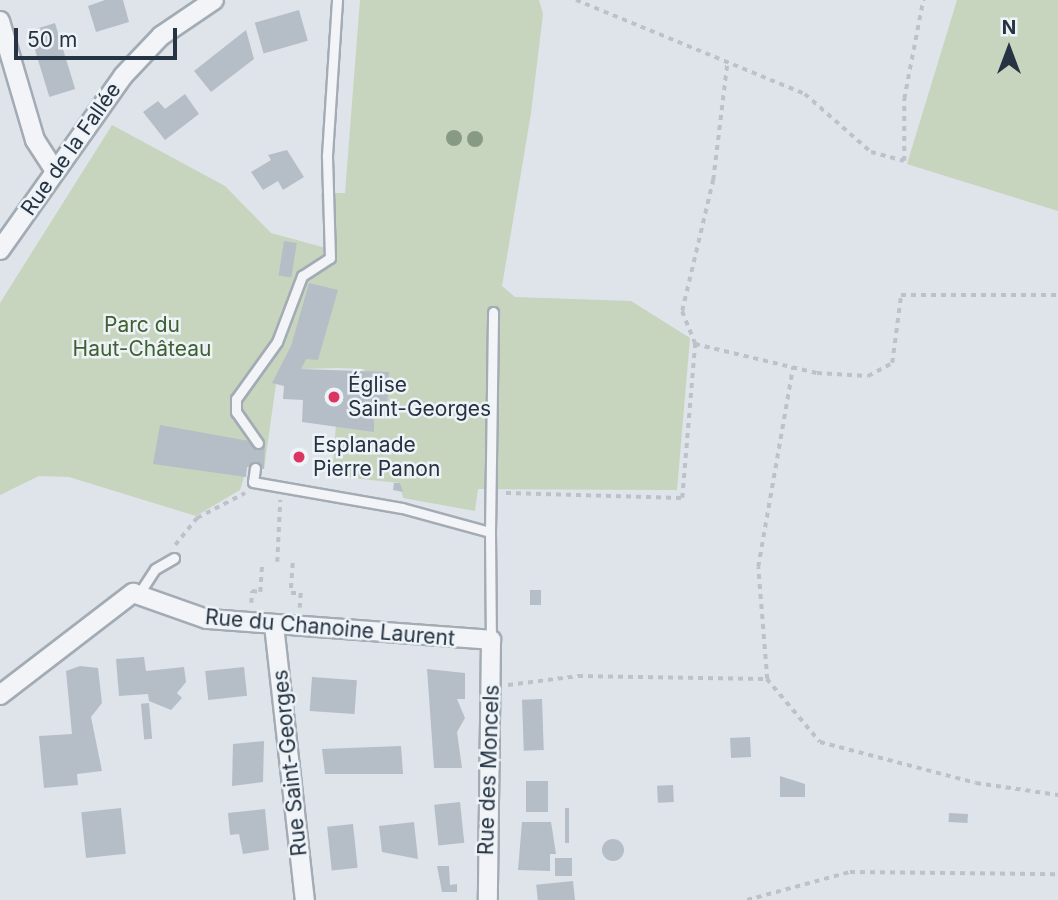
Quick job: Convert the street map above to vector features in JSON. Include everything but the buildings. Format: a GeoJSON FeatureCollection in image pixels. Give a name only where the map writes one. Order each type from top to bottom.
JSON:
{"type":"FeatureCollection","features":[{"type":"Feature","properties":{"kind":"street","name":"Rue de la Fallée"},"geometry":{"type":"LineString","coordinates":[[0,250],[123,76],[161,36],[214,0]]}},
{"type":"Feature","properties":{"kind":"street"},"geometry":{"type":"LineString","coordinates":[[0,23],[35,140],[55,171]]}},
{"type":"Feature","properties":{"kind":"street"},"geometry":{"type":"LineString","coordinates":[[0,695],[114,603],[139,592]]}},
{"type":"Feature","properties":{"kind":"street","name":"Rue du Chanoine Laurent"},"geometry":{"type":"LineString","coordinates":[[139,592],[207,619],[491,640]]}},
{"type":"Feature","properties":{"kind":"street","name":"Rue Saint-Georges"},"geometry":{"type":"LineString","coordinates":[[274,625],[305,900]]}},
{"type":"Feature","properties":{"kind":"street","name":"Rue des Moncels"},"geometry":{"type":"LineString","coordinates":[[488,900],[491,640]]}},
{"type":"Feature","properties":{"kind":"lane"},"geometry":{"type":"LineString","coordinates":[[258,443],[236,412],[236,399],[277,342],[302,276],[330,258],[327,155],[337,0]]}},
{"type":"Feature","properties":{"kind":"lane"},"geometry":{"type":"LineString","coordinates":[[491,640],[493,312]]}},
{"type":"Feature","properties":{"kind":"lane"},"geometry":{"type":"LineString","coordinates":[[255,468],[253,482],[402,508],[490,532]]}},
{"type":"Feature","properties":{"kind":"lane"},"geometry":{"type":"LineString","coordinates":[[139,592],[155,569],[174,558]]}},
{"type":"Feature","properties":{"kind":"path"},"geometry":{"type":"LineString","coordinates":[[576,0],[805,94],[872,152],[904,161],[904,99],[923,0]]}},
{"type":"Feature","properties":{"kind":"path"},"geometry":{"type":"LineString","coordinates":[[491,493],[682,498],[695,344],[682,311],[713,180],[727,64]]}},
{"type":"Feature","properties":{"kind":"path"},"geometry":{"type":"LineString","coordinates":[[695,344],[793,367],[857,378],[887,369],[895,354],[901,295],[1058,295]]}},
{"type":"Feature","properties":{"kind":"path"},"geometry":{"type":"LineString","coordinates":[[793,367],[758,567],[767,679],[820,742],[976,783],[1058,795]]}},
{"type":"Feature","properties":{"kind":"path"},"geometry":{"type":"LineString","coordinates":[[174,558],[176,540],[197,519],[253,482]]}},
{"type":"Feature","properties":{"kind":"path"},"geometry":{"type":"LineString","coordinates":[[277,562],[280,506]]}},
{"type":"Feature","properties":{"kind":"path"},"geometry":{"type":"LineString","coordinates":[[251,611],[262,562]]}},
{"type":"Feature","properties":{"kind":"path"},"geometry":{"type":"LineString","coordinates":[[293,563],[291,593],[301,593],[300,615]]}},
{"type":"Feature","properties":{"kind":"path"},"geometry":{"type":"LineString","coordinates":[[492,686],[578,676],[767,679]]}},
{"type":"Feature","properties":{"kind":"path"},"geometry":{"type":"LineString","coordinates":[[747,900],[850,872],[1058,874]]}},
{"type":"Feature","properties":{"kind":"green space","name":"Parc du Haut-Château"},"geometry":{"type":"Polygon","coordinates":[[[360,0],[539,0],[543,14],[531,113],[502,286],[515,297],[631,301],[690,338],[677,490],[478,489],[475,511],[403,498],[400,483],[332,476],[336,424],[386,409],[389,394],[363,369],[338,368],[301,369],[294,383],[276,384],[264,469],[247,467],[240,490],[196,516],[69,477],[39,476],[0,495],[0,303],[112,125],[225,186],[271,233],[326,248],[321,193],[345,193],[360,0]]]}},
{"type":"Feature","properties":{"kind":"green space"},"geometry":{"type":"Polygon","coordinates":[[[957,0],[1058,0],[1058,211],[907,164],[957,0]]]}},
{"type":"Feature","properties":{"kind":"place","name":"Église Saint-Georges"},"geometry":{"type":"Point","coordinates":[334,397]}},
{"type":"Feature","properties":{"kind":"place","name":"Esplanade Pierre Panon"},"geometry":{"type":"Point","coordinates":[299,457]}}]}
